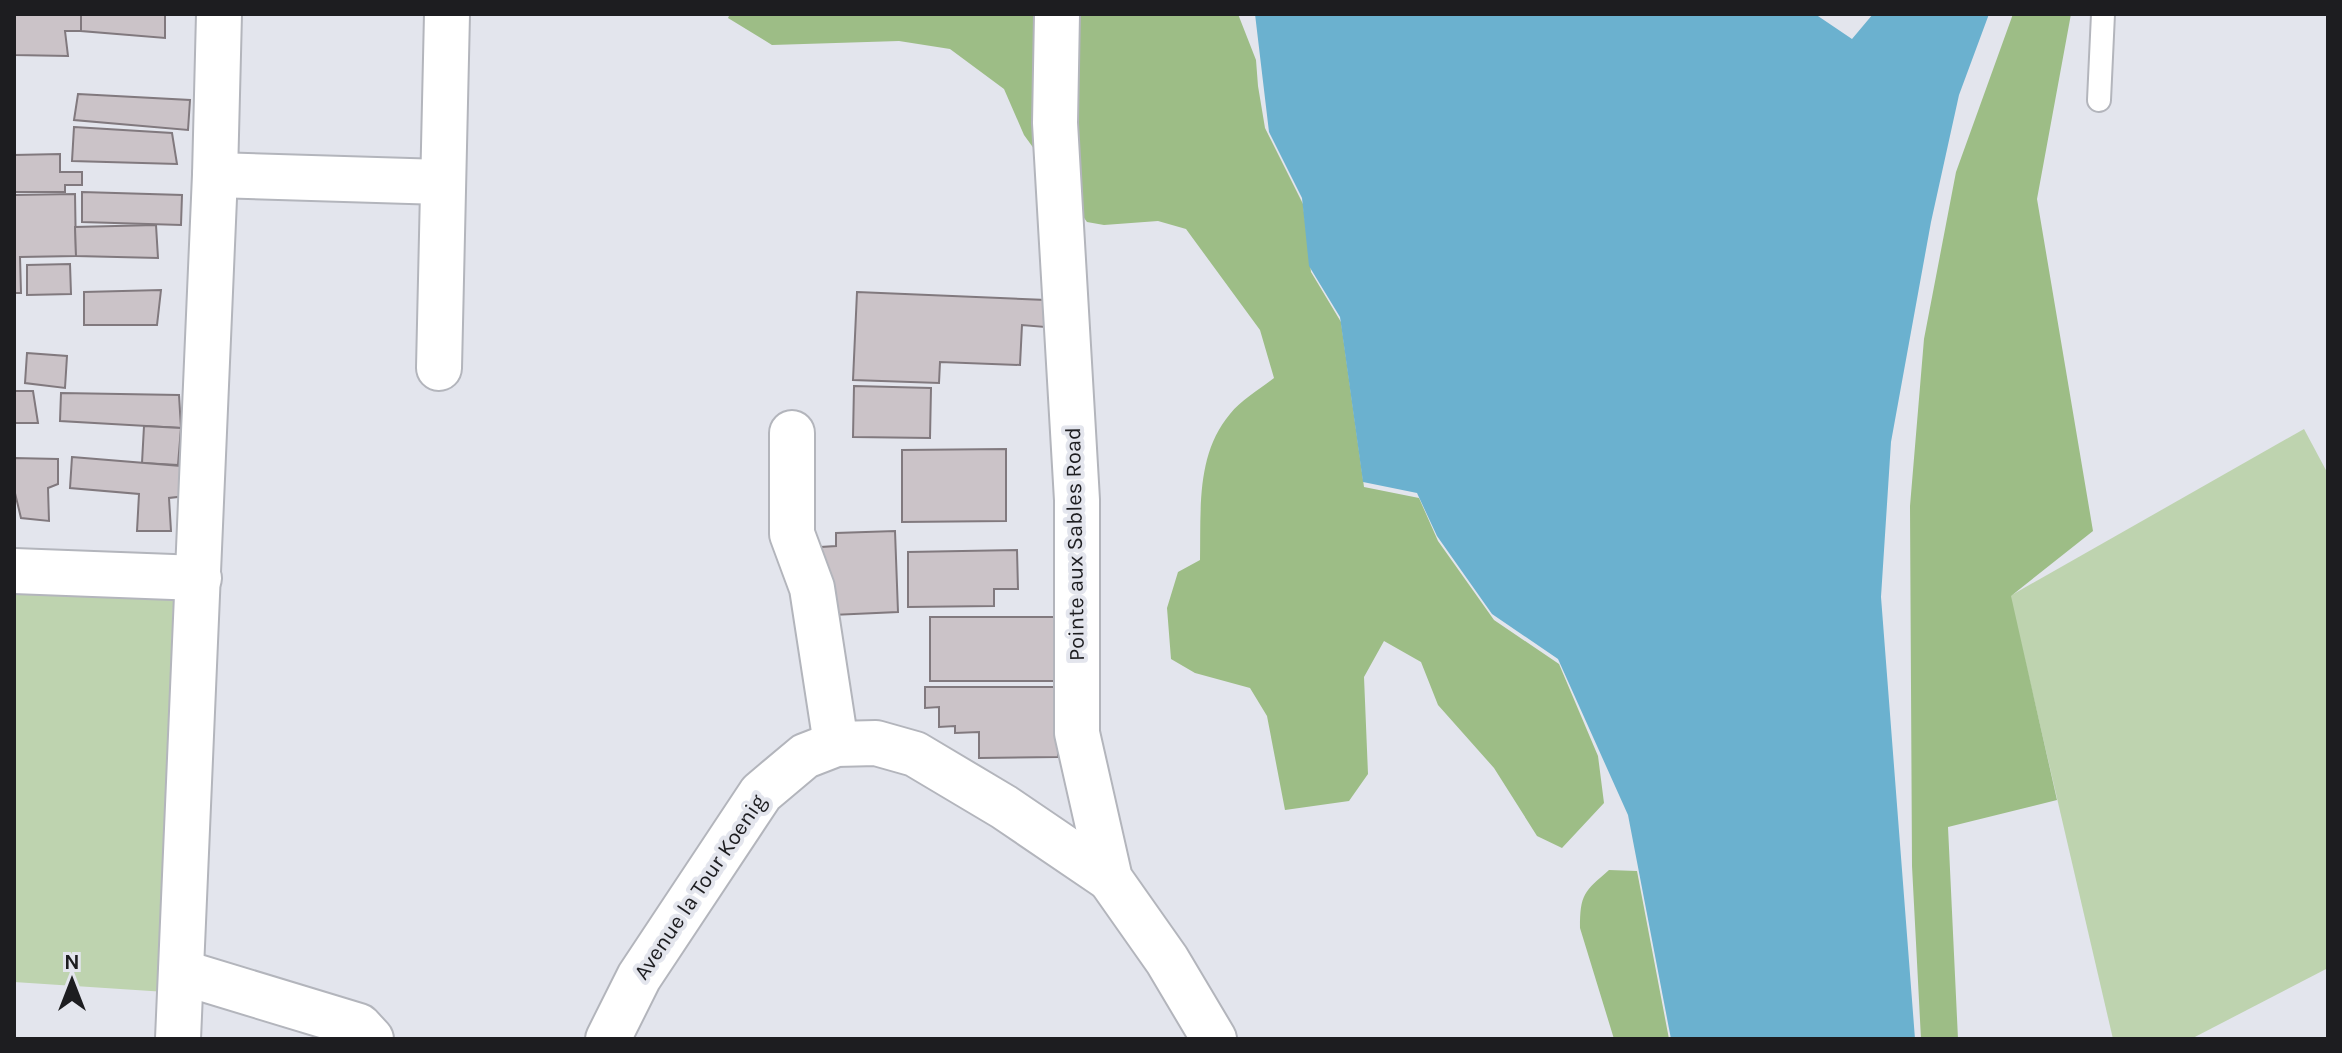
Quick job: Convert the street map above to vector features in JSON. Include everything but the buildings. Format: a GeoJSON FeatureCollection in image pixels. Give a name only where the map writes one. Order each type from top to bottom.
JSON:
{"type":"FeatureCollection","features":[{"type":"Feature","properties":{"kind":"street"},"geometry":{"type":"LineString","coordinates":[[178,1039],[199,578],[219,14]]}},
{"type":"Feature","properties":{"kind":"street"},"geometry":{"type":"LineString","coordinates":[[439,368],[447,14]]}},
{"type":"Feature","properties":{"kind":"street","name":"Pointe aux Sables Road"},"geometry":{"type":"LineString","coordinates":[[1057,14],[1055,123],[1077,500],[1077,733],[1110,879],[1167,960],[1214,1039]]}},
{"type":"Feature","properties":{"kind":"street"},"geometry":{"type":"LineString","coordinates":[[215,175],[442,182]]}},
{"type":"Feature","properties":{"kind":"street"},"geometry":{"type":"LineString","coordinates":[[792,433],[792,534],[812,588],[836,744]]}},
{"type":"Feature","properties":{"kind":"street"},"geometry":{"type":"LineString","coordinates":[[14,571],[199,578]]}},
{"type":"Feature","properties":{"kind":"street","name":"Avenue la Tour Koenig"},"geometry":{"type":"LineString","coordinates":[[608,1039],[639,977],[761,793],[805,756],[836,744],[876,743],[915,754],[1004,807],[1110,879]]}},
{"type":"Feature","properties":{"kind":"street"},"geometry":{"type":"LineString","coordinates":[[181,972],[359,1026],[371,1039]]}},
{"type":"Feature","properties":{"kind":"lane"},"geometry":{"type":"LineString","coordinates":[[2099,100],[2103,14]]}},
{"type":"Feature","properties":{"kind":"green space"},"geometry":{"type":"Polygon","coordinates":[[[730,14],[1238,14],[1256,60],[1265,128],[1303,204],[1311,272],[1341,322],[1364,487],[1419,498],[1438,541],[1494,620],[1559,664],[1598,756],[1604,803],[1562,848],[1537,836],[1494,768],[1438,705],[1421,662],[1384,641],[1364,677],[1368,774],[1349,801],[1285,810],[1267,716],[1250,688],[1195,673],[1171,659],[1167,608],[1178,572],[1200,560],[1201,502],[1211,447],[1234,409],[1274,378],[1260,330],[1186,229],[1158,221],[1104,225],[1087,222],[1024,135],[1004,89],[950,49],[899,41],[772,45],[728,18],[730,14]]]}},
{"type":"Feature","properties":{"kind":"green space"},"geometry":{"type":"Polygon","coordinates":[[[2013,14],[2071,14],[2037,199],[2093,531],[2011,596],[2057,800],[1948,827],[1958,1039],[1921,1039],[1912,866],[1910,506],[1924,339],[1956,172],[2013,14]]]}},
{"type":"Feature","properties":{"kind":"green space"},"geometry":{"type":"Polygon","coordinates":[[[2304,429],[2328,474],[2328,968],[2191,1039],[2113,1039],[2010,596],[2304,429]]]}},
{"type":"Feature","properties":{"kind":"green space"},"geometry":{"type":"Polygon","coordinates":[[[14,575],[174,582],[171,655],[186,658],[166,992],[14,982],[14,575]]]}},
{"type":"Feature","properties":{"kind":"green space"},"geometry":{"type":"Polygon","coordinates":[[[1609,870],[1637,871],[1669,1039],[1614,1039],[1580,928],[1585,894],[1609,870]]]}},
{"type":"Feature","properties":{"kind":"water"},"geometry":{"type":"Polygon","coordinates":[[[1255,14],[1815,14],[1852,39],[1873,14],[1989,14],[1959,95],[1931,222],[1891,442],[1881,597],[1915,1039],[1671,1039],[1628,815],[1558,659],[1492,614],[1437,536],[1417,493],[1363,482],[1340,317],[1309,266],[1302,198],[1269,132],[1255,14]]]}}]}
